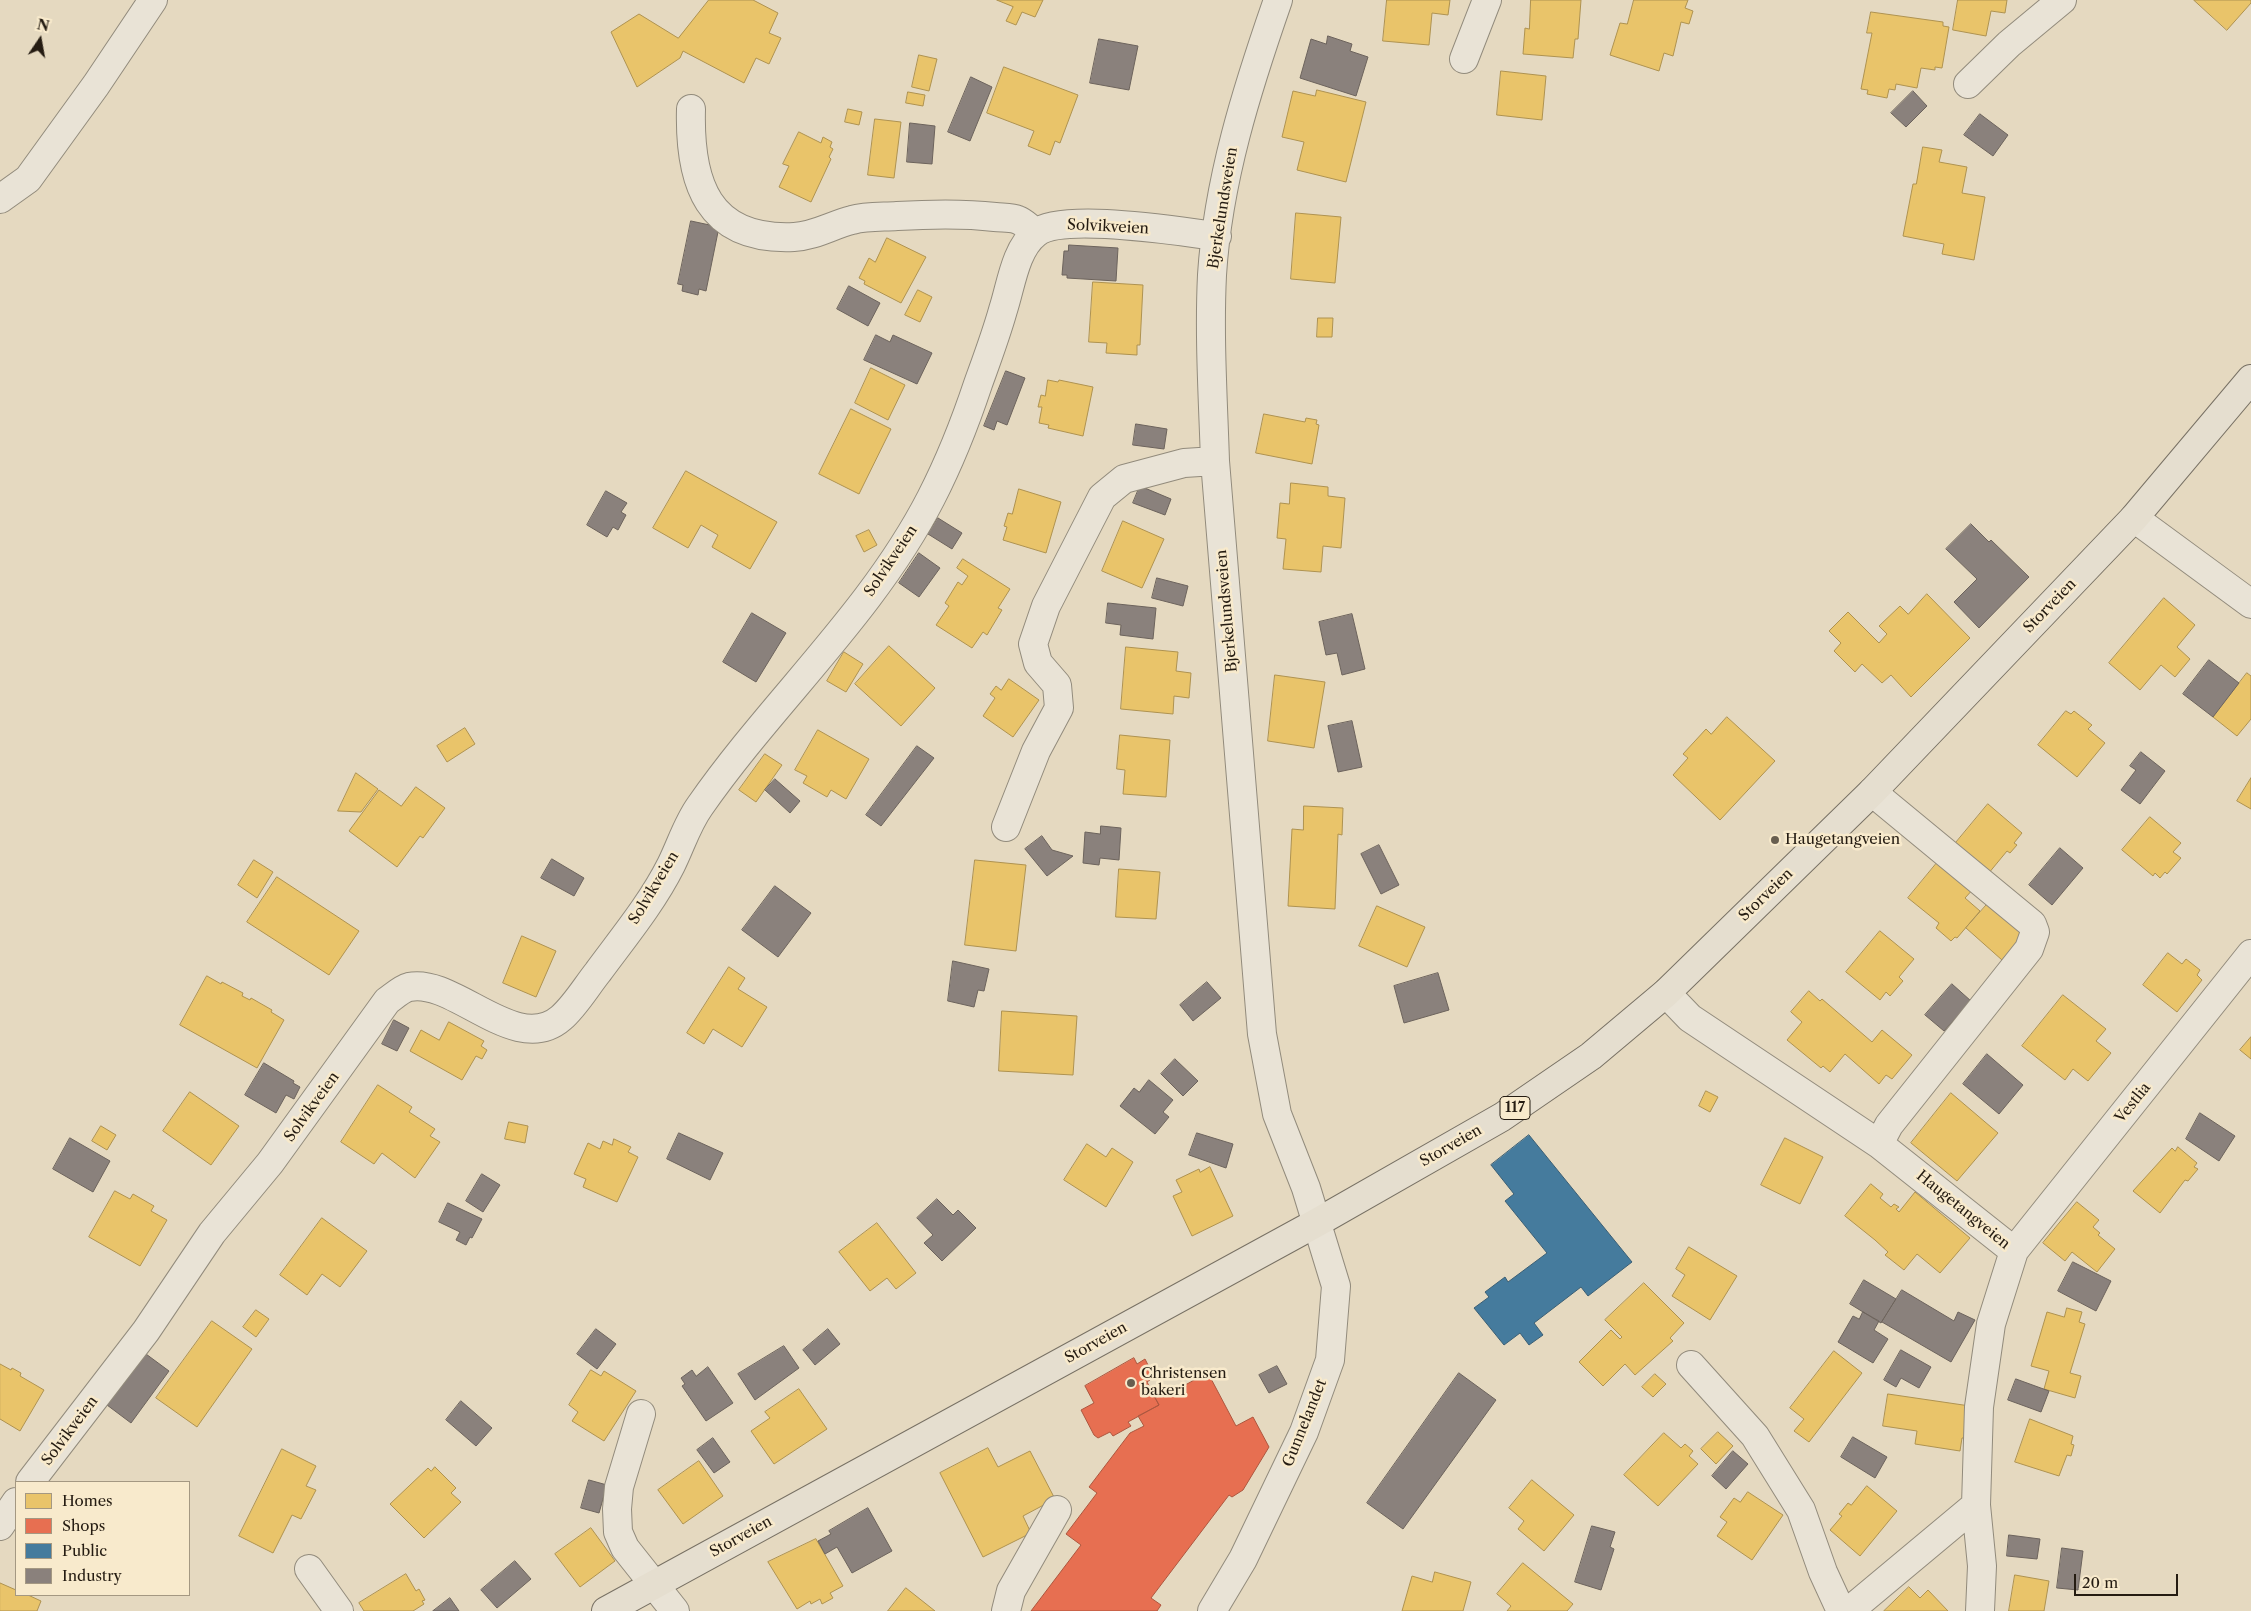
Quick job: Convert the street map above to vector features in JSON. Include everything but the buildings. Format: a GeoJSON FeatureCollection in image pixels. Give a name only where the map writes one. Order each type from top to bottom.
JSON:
{"type":"FeatureCollection","features":[{"type":"Feature","properties":{"kind":"main road","name":"Storveien"},"geometry":{"type":"LineString","coordinates":[[606,1611],[1318,1222],[1502,1117],[1590,1056],[1666,993],[1872,792],[2134,518],[2251,379]]}},
{"type":"Feature","properties":{"kind":"street"},"geometry":{"type":"LineString","coordinates":[[0,199],[28,179],[96,85],[153,0]]}},
{"type":"Feature","properties":{"kind":"street","name":"Bjerkelundsveien"},"geometry":{"type":"LineString","coordinates":[[1278,0],[1253,73],[1233,143],[1217,236],[1212,275],[1215,461],[1262,1034],[1276,1114],[1318,1222]]}},
{"type":"Feature","properties":{"kind":"street"},"geometry":{"type":"LineString","coordinates":[[1464,59],[1487,0]]}},
{"type":"Feature","properties":{"kind":"street"},"geometry":{"type":"LineString","coordinates":[[1968,84],[2009,44],[2062,0]]}},
{"type":"Feature","properties":{"kind":"street"},"geometry":{"type":"LineString","coordinates":[[691,109],[690,145],[697,179],[711,205],[734,224],[764,236],[795,237],[813,234],[853,220],[877,217],[960,213],[1018,220],[1036,233]]}},
{"type":"Feature","properties":{"kind":"street","name":"Solvikveien"},"geometry":{"type":"LineString","coordinates":[[31,1481],[146,1331],[212,1233],[270,1163],[387,1001],[406,988],[426,986],[460,1000],[498,1021],[522,1028],[544,1027],[560,1019],[590,982],[640,916],[671,865],[697,809],[873,589],[910,536],[954,449],[1001,318],[1020,255],[1036,233],[1054,225],[1097,224],[1217,236]]}},
{"type":"Feature","properties":{"kind":"street"},"geometry":{"type":"LineString","coordinates":[[1006,827],[1036,751],[1059,708],[1056,685],[1038,663],[1033,644],[1046,606],[1102,497],[1124,479],[1184,463],[1215,461]]}},
{"type":"Feature","properties":{"kind":"street"},"geometry":{"type":"LineString","coordinates":[[2134,518],[2251,604]]}},
{"type":"Feature","properties":{"kind":"street"},"geometry":{"type":"LineString","coordinates":[[1872,792],[2032,924],[2035,932],[2029,949],[1889,1126],[1879,1144]]}},
{"type":"Feature","properties":{"kind":"street","name":"Vestlia"},"geometry":{"type":"LineString","coordinates":[[2014,1251],[2251,954]]}},
{"type":"Feature","properties":{"kind":"street","name":"Haugetangveien"},"geometry":{"type":"LineString","coordinates":[[1666,993],[1690,1018],[1879,1144],[2014,1251],[1991,1324],[1979,1407],[1976,1504],[1982,1566],[1980,1611]]}},
{"type":"Feature","properties":{"kind":"street","name":"Gunnelandet"},"geometry":{"type":"LineString","coordinates":[[1212,1611],[1243,1559],[1304,1432],[1330,1360],[1336,1286],[1318,1222]]}},
{"type":"Feature","properties":{"kind":"street"},"geometry":{"type":"LineString","coordinates":[[1691,1365],[1755,1436],[1801,1510],[1823,1572],[1841,1611]]}},
{"type":"Feature","properties":{"kind":"street"},"geometry":{"type":"LineString","coordinates":[[641,1414],[619,1487],[616,1509],[618,1532],[625,1548],[656,1584],[675,1611]]}},
{"type":"Feature","properties":{"kind":"street"},"geometry":{"type":"LineString","coordinates":[[0,1526],[15,1504]]}},
{"type":"Feature","properties":{"kind":"street"},"geometry":{"type":"LineString","coordinates":[[1849,1611],[1976,1504]]}},
{"type":"Feature","properties":{"kind":"street"},"geometry":{"type":"LineString","coordinates":[[1006,1611],[1011,1591],[1057,1510]]}},
{"type":"Feature","properties":{"kind":"street"},"geometry":{"type":"LineString","coordinates":[[309,1569],[339,1611]]}},
{"type":"Feature","properties":{"kind":"place","name":"Haugetangveien"},"geometry":{"type":"Point","coordinates":[1775,840]}},
{"type":"Feature","properties":{"kind":"place","name":"Christensen bakeri"},"geometry":{"type":"Point","coordinates":[1131,1383]}}]}
